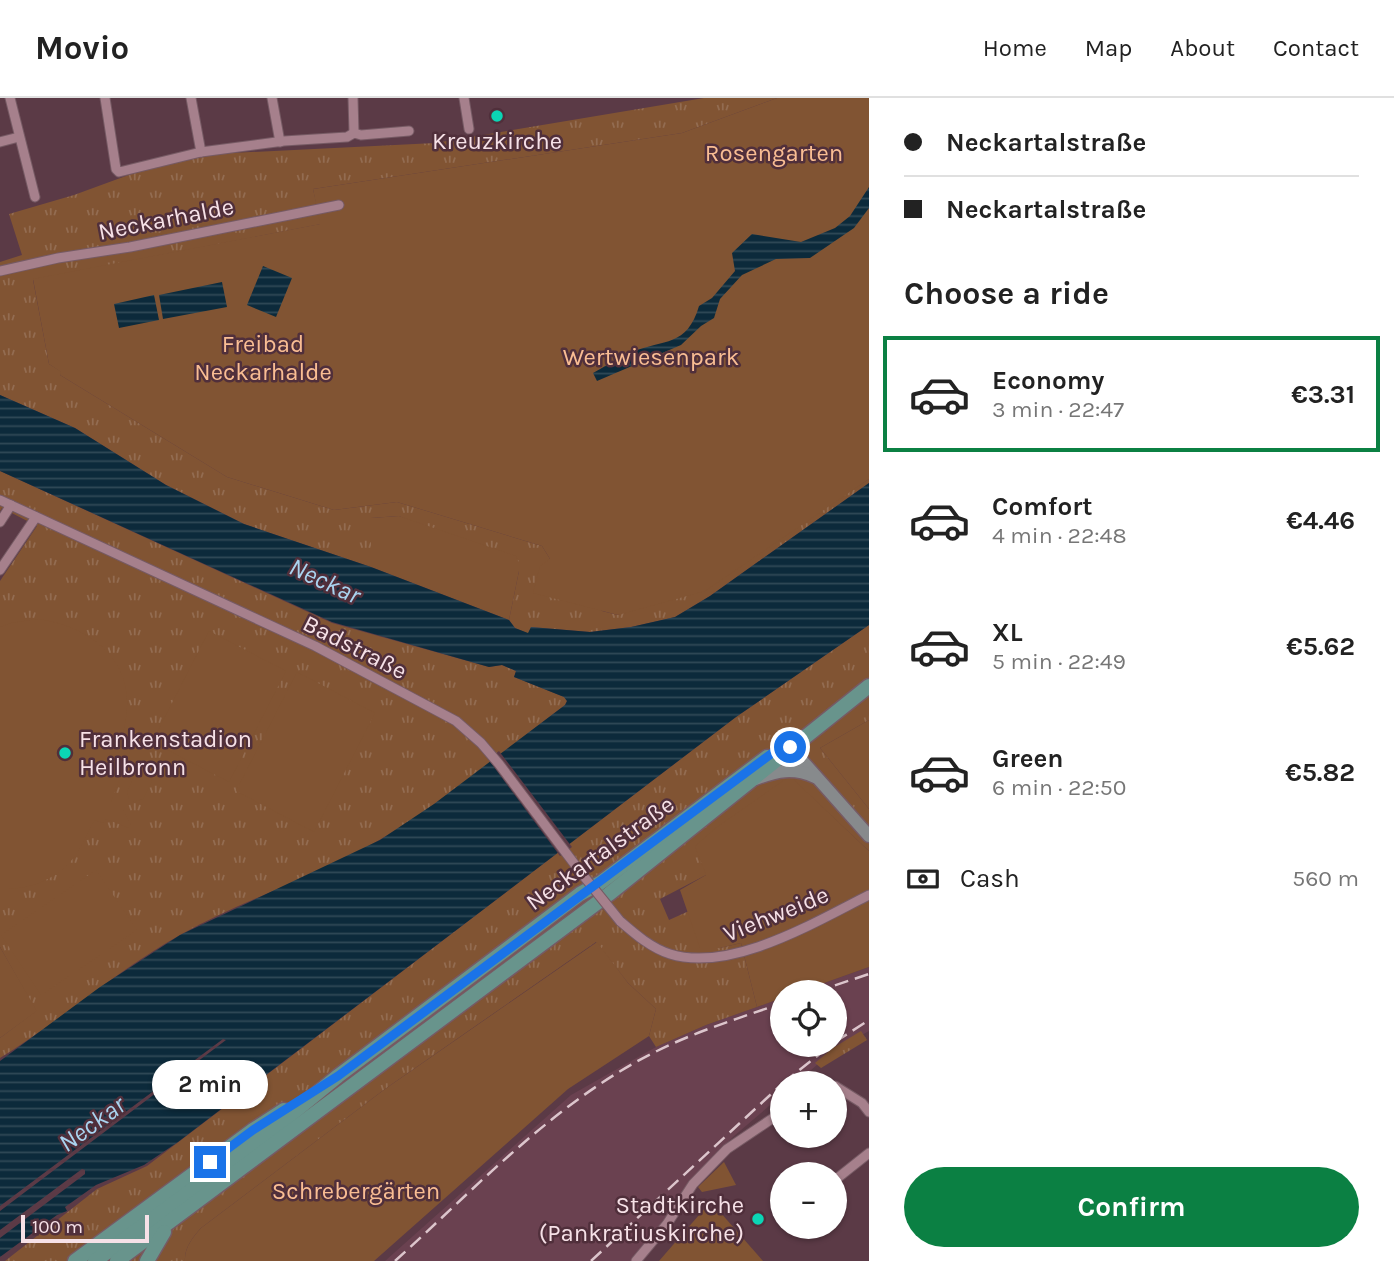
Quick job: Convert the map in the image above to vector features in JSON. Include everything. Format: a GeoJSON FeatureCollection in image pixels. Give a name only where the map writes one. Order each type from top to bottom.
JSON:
{"type":"FeatureCollection","features":[{"type":"Feature","properties":{"kind":"main road","name":"Neckartalstraße"},"geometry":{"type":"LineString","coordinates":[[117,1261],[609,894],[869,686]]}},
{"type":"Feature","properties":{"kind":"main road","name":"Neckartalstraße"},"geometry":{"type":"LineString","coordinates":[[95,1261],[256,1143],[338,1076],[580,894],[600,883],[775,751],[790,747]]}},
{"type":"Feature","properties":{"kind":"main road","name":"Neckartalstraße"},"geometry":{"type":"LineString","coordinates":[[75,1261],[253,1130],[338,1076]]}},
{"type":"Feature","properties":{"kind":"main road"},"geometry":{"type":"LineString","coordinates":[[147,1261],[162,1235],[184,1213]]}},
{"type":"Feature","properties":{"kind":"street"},"geometry":{"type":"LineString","coordinates":[[10,98],[35,197]]}},
{"type":"Feature","properties":{"kind":"street"},"geometry":{"type":"LineString","coordinates":[[105,98],[116,169],[119,172],[201,152],[347,137],[354,134],[409,131]]}},
{"type":"Feature","properties":{"kind":"street"},"geometry":{"type":"LineString","coordinates":[[191,98],[201,152]]}},
{"type":"Feature","properties":{"kind":"street"},"geometry":{"type":"LineString","coordinates":[[272,98],[280,142]]}},
{"type":"Feature","properties":{"kind":"street"},"geometry":{"type":"LineString","coordinates":[[352,98],[354,134]]}},
{"type":"Feature","properties":{"kind":"street"},"geometry":{"type":"LineString","coordinates":[[464,98],[469,129]]}},
{"type":"Feature","properties":{"kind":"street"},"geometry":{"type":"LineString","coordinates":[[0,142],[19,137]]}},
{"type":"Feature","properties":{"kind":"street","name":"Neckarhalde"},"geometry":{"type":"LineString","coordinates":[[0,271],[339,205]]}},
{"type":"Feature","properties":{"kind":"street","name":"Badstraße"},"geometry":{"type":"LineString","coordinates":[[0,500],[315,646],[445,714],[481,743],[620,921]]}},
{"type":"Feature","properties":{"kind":"street"},"geometry":{"type":"LineString","coordinates":[[0,522],[11,505]]}},
{"type":"Feature","properties":{"kind":"street"},"geometry":{"type":"LineString","coordinates":[[0,570],[36,517]]}},
{"type":"Feature","properties":{"kind":"street"},"geometry":{"type":"LineString","coordinates":[[790,747],[869,836]]}},
{"type":"Feature","properties":{"kind":"street"},"geometry":{"type":"LineString","coordinates":[[752,781],[792,770],[818,779]]}},
{"type":"Feature","properties":{"kind":"street","name":"Viehweide"},"geometry":{"type":"LineString","coordinates":[[620,921],[652,945],[670,954],[705,958],[724,956],[759,946],[869,895]]}},
{"type":"Feature","properties":{"kind":"street"},"geometry":{"type":"LineString","coordinates":[[847,1092],[865,1100],[869,1112]]}},
{"type":"Feature","properties":{"kind":"street"},"geometry":{"type":"LineString","coordinates":[[636,1261],[667,1224],[693,1184],[727,1149],[770,1120]]}},
{"type":"Feature","properties":{"kind":"street"},"geometry":{"type":"LineString","coordinates":[[847,1170],[869,1153]]}},
{"type":"Feature","properties":{"kind":"shaded area"},"geometry":{"type":"Polygon","coordinates":[[[869,967],[869,1031],[847,1043],[847,980],[833,980],[869,967]]]}},
{"type":"Feature","properties":{"kind":"shaded area"},"geometry":{"type":"Polygon","coordinates":[[[770,1002],[770,1057],[826,1057],[810,1071],[770,1071],[770,1105],[706,1164],[632,1261],[385,1261],[571,1095],[656,1047],[706,1025],[770,1002]]]}},
{"type":"Feature","properties":{"kind":"green space"},"geometry":{"type":"Polygon","coordinates":[[[704,98],[777,98],[682,133],[313,189],[321,224],[33,280],[49,364],[62,372],[60,375],[227,477],[334,510],[397,502],[542,546],[550,559],[602,611],[618,615],[869,479],[869,483],[710,596],[675,617],[631,627],[590,632],[531,627],[529,634],[515,628],[509,620],[519,571],[399,516],[371,518],[371,567],[244,524],[166,485],[75,428],[0,395],[0,262],[22,255],[9,214],[74,195],[145,169],[212,154],[435,143],[704,98]]]}},
{"type":"Feature","properties":{"kind":"green space","name":"Wertwiesenpark"},"geometry":{"type":"Polygon","coordinates":[[[777,98],[869,98],[869,479],[705,591],[618,615],[533,593],[540,566],[550,559],[542,546],[397,502],[334,510],[227,477],[60,375],[61,372],[49,364],[33,279],[320,224],[313,189],[682,133],[777,98]]]}},
{"type":"Feature","properties":{"kind":"green space"},"geometry":{"type":"Polygon","coordinates":[[[0,471],[332,623],[489,667],[502,665],[516,671],[514,677],[564,697],[567,701],[475,774],[405,824],[357,853],[180,935],[0,1058],[0,1038],[36,1011],[0,947],[0,581],[37,526],[2,508],[0,511],[0,471]]]}},
{"type":"Feature","properties":{"kind":"green space"},"geometry":{"type":"Polygon","coordinates":[[[399,516],[516,556],[519,571],[509,620],[371,567],[371,518],[399,516]]]}},
{"type":"Feature","properties":{"kind":"green space","name":"Frankenstadion Heilbronn"},"geometry":{"type":"Polygon","coordinates":[[[37,619],[54,622],[86,635],[112,657],[121,672],[126,688],[127,706],[120,744],[131,749],[111,802],[123,810],[131,825],[129,828],[106,819],[103,823],[95,820],[77,853],[62,870],[33,885],[0,889],[0,627],[37,619]]]}},
{"type":"Feature","properties":{"kind":"green space"},"geometry":{"type":"Polygon","coordinates":[[[869,625],[869,720],[820,748],[869,809],[869,851],[789,776],[706,875],[660,899],[669,920],[689,911],[720,948],[741,943],[757,1007],[656,1047],[649,1036],[656,1009],[628,983],[596,942],[385,1089],[201,1228],[188,1247],[185,1261],[5,1261],[97,1189],[147,1166],[736,717],[869,625]]]}},
{"type":"Feature","properties":{"kind":"green space"},"geometry":{"type":"Polygon","coordinates":[[[209,631],[286,671],[229,782],[152,742],[209,631]]]}},
{"type":"Feature","properties":{"kind":"green space"},"geometry":{"type":"Polygon","coordinates":[[[297,672],[375,713],[314,832],[236,791],[297,672]]]}},
{"type":"Feature","properties":{"kind":"green space"},"geometry":{"type":"Polygon","coordinates":[[[869,720],[869,809],[820,748],[869,720]]]}},
{"type":"Feature","properties":{"kind":"green space"},"geometry":{"type":"Polygon","coordinates":[[[140,763],[151,769],[152,781],[143,799],[133,802],[127,792],[140,763]]]}},
{"type":"Feature","properties":{"kind":"green space"},"geometry":{"type":"Polygon","coordinates":[[[790,776],[869,851],[869,967],[833,980],[770,980],[770,1002],[757,1007],[741,943],[720,948],[700,948],[680,890],[706,875],[695,846],[717,827],[790,776]]]}},
{"type":"Feature","properties":{"kind":"green space"},"geometry":{"type":"Polygon","coordinates":[[[96,870],[137,930],[41,995],[1,935],[96,870]]]}},
{"type":"Feature","properties":{"kind":"green space","name":"Schrebergärten"},"geometry":{"type":"Polygon","coordinates":[[[597,942],[628,983],[656,1009],[649,1036],[568,1089],[374,1261],[185,1261],[188,1247],[201,1228],[385,1089],[597,942]]]}},
{"type":"Feature","properties":{"kind":"green space"},"geometry":{"type":"Polygon","coordinates":[[[0,947],[37,1011],[0,1038],[0,947]]]}},
{"type":"Feature","properties":{"kind":"green space"},"geometry":{"type":"Polygon","coordinates":[[[861,1031],[867,1040],[847,1052],[847,1040],[861,1031]]]}},
{"type":"Feature","properties":{"kind":"green space"},"geometry":{"type":"Polygon","coordinates":[[[822,1057],[839,1057],[821,1068],[815,1063],[822,1057]]]}},
{"type":"Feature","properties":{"kind":"green space"},"geometry":{"type":"Polygon","coordinates":[[[724,1162],[736,1185],[702,1192],[698,1187],[724,1162]]]}},
{"type":"Feature","properties":{"kind":"green space"},"geometry":{"type":"Polygon","coordinates":[[[706,1207],[720,1212],[763,1261],[659,1261],[706,1207]]]}},
{"type":"Feature","properties":{"kind":"water"},"geometry":{"type":"Polygon","coordinates":[[[869,187],[869,208],[854,228],[810,258],[776,259],[742,275],[720,299],[714,318],[681,345],[597,381],[593,373],[632,352],[673,340],[688,329],[699,306],[712,298],[735,271],[732,253],[752,234],[801,242],[835,228],[850,216],[869,187]]]}},
{"type":"Feature","properties":{"kind":"water"},"geometry":{"type":"Polygon","coordinates":[[[263,266],[292,278],[276,317],[247,305],[263,266]]]}},
{"type":"Feature","properties":{"kind":"water"},"geometry":{"type":"Polygon","coordinates":[[[222,282],[227,307],[163,319],[159,295],[222,282]]]}},
{"type":"Feature","properties":{"kind":"water"},"geometry":{"type":"Polygon","coordinates":[[[154,295],[159,320],[119,328],[114,304],[154,295]]]}},
{"type":"Feature","properties":{"kind":"water","name":"Neckar"},"geometry":{"type":"Polygon","coordinates":[[[0,395],[75,428],[166,485],[244,524],[371,567],[509,620],[515,628],[528,633],[531,627],[590,632],[631,627],[675,617],[710,596],[869,483],[869,625],[736,717],[178,1142],[144,1165],[96,1185],[65,1207],[67,1211],[57,1215],[0,1257],[0,1238],[85,1174],[85,1170],[82,1169],[0,1230],[0,1211],[226,1040],[223,1039],[0,1206],[0,1061],[100,987],[180,935],[380,840],[434,804],[567,701],[564,697],[514,677],[516,671],[502,665],[489,667],[332,622],[0,471],[0,395]]]}},
{"type":"Feature","properties":{"kind":"pier"},"geometry":{"type":"Polygon","coordinates":[[[499,751],[572,847],[560,856],[488,759],[499,751]]]}},
{"type":"Feature","properties":{"kind":"railway"},"geometry":{"type":"LineString","coordinates":[[847,981],[869,974]]}},
{"type":"Feature","properties":{"kind":"railway"},"geometry":{"type":"LineString","coordinates":[[395,1261],[519,1147],[585,1094],[657,1051],[770,1007]]}},
{"type":"Feature","properties":{"kind":"railway"},"geometry":{"type":"LineString","coordinates":[[847,1034],[869,1020]]}},
{"type":"Feature","properties":{"kind":"railway"},"geometry":{"type":"LineString","coordinates":[[798,1071],[816,1057]]}},
{"type":"Feature","properties":{"kind":"railway"},"geometry":{"type":"LineString","coordinates":[[591,1261],[770,1095]]}},
{"type":"Feature","properties":{"kind":"place","name":"Kreuzkirche"},"geometry":{"type":"Point","coordinates":[497,116]}},
{"type":"Feature","properties":{"kind":"place","name":"Frankenstadion Heilbronn"},"geometry":{"type":"Point","coordinates":[65,753]}},
{"type":"Feature","properties":{"kind":"place","name":"Stadtkirche (Pankratiuskirche)"},"geometry":{"type":"Point","coordinates":[758,1219]}},
{"type":"Feature","properties":{"kind":"route"},"geometry":{"type":"LineString","coordinates":[[210,1162],[253,1130],[338,1076],[775,751],[790,747]]}},
{"type":"Feature","properties":{"kind":"park label","name":"Rosengarten"},"geometry":{"type":"Point","coordinates":[774,153]}},
{"type":"Feature","properties":{"kind":"park label","name":"Freibad Neckarhalde"},"geometry":{"type":"Point","coordinates":[263,358]}}]}
